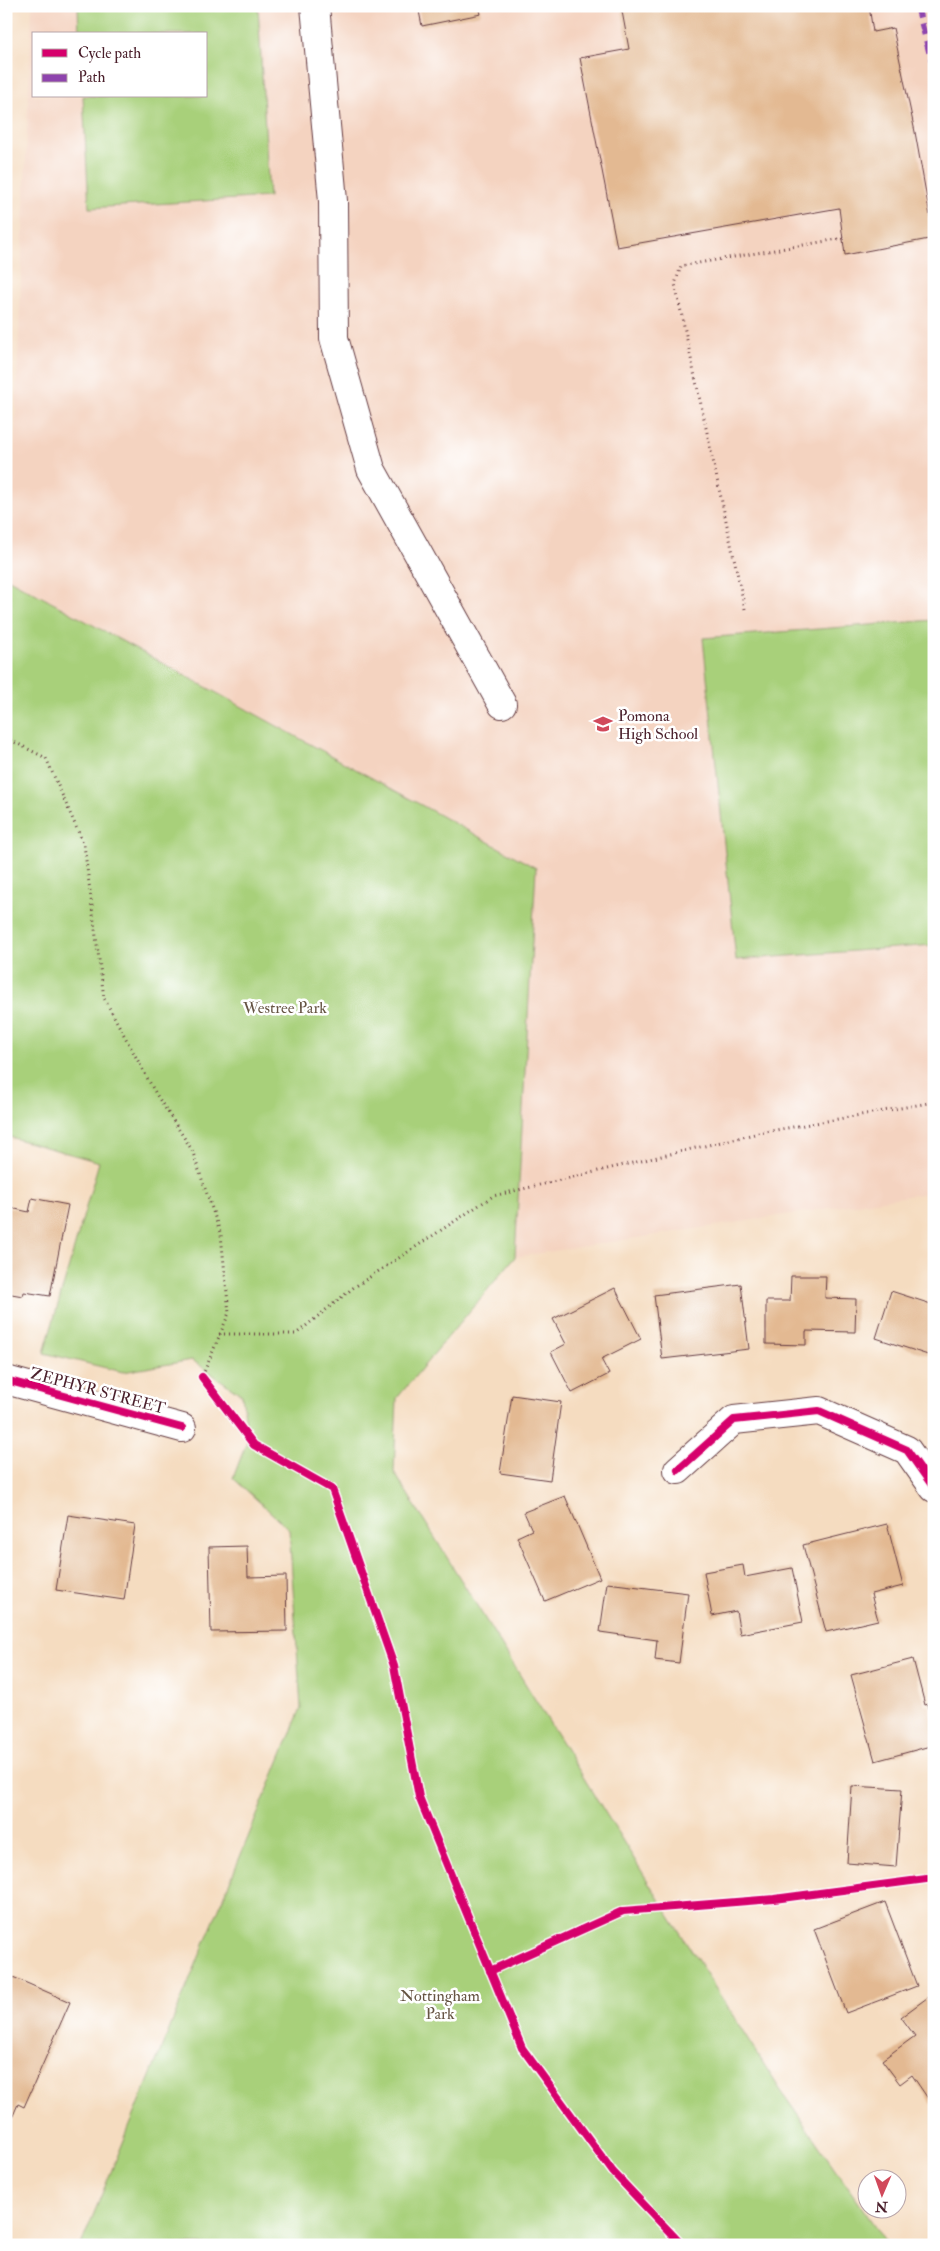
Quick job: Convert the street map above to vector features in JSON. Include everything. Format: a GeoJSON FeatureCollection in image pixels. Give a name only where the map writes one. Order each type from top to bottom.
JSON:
{"type":"FeatureCollection","features":[{"type":"Feature","properties":{"kind":"street"},"geometry":{"type":"LineString","coordinates":[[315,6],[333,201],[334,338],[371,469],[502,704]]}},
{"type":"Feature","properties":{"kind":"street","name":"ZEPHYR STREET"},"geometry":{"type":"LineString","coordinates":[[6,1380],[182,1428]]}},
{"type":"Feature","properties":{"kind":"street"},"geometry":{"type":"LineString","coordinates":[[678,1470],[734,1420],[819,1411],[907,1450],[934,1488]]}},
{"type":"Feature","properties":{"kind":"path"},"geometry":{"type":"LineString","coordinates":[[745,609],[675,284],[680,266],[844,238]]}},
{"type":"Feature","properties":{"kind":"path"},"geometry":{"type":"LineString","coordinates":[[6,738],[46,758],[84,845],[104,998],[156,1094],[192,1150],[221,1235],[229,1313],[202,1377]]}},
{"type":"Feature","properties":{"kind":"path"},"geometry":{"type":"LineString","coordinates":[[219,1334],[296,1334],[353,1288],[493,1196],[759,1133],[934,1102]]}},
{"type":"Feature","properties":{"kind":"shaded area","name":"Pomona High School"},"geometry":{"type":"Polygon","coordinates":[[[32,6],[934,6],[934,1192],[515,1257],[536,868],[9,579],[32,6]]]}},
{"type":"Feature","properties":{"kind":"green space"},"geometry":{"type":"Polygon","coordinates":[[[78,6],[258,6],[269,197],[89,208],[83,98],[208,98],[208,32],[79,32],[78,6]]]}},
{"type":"Feature","properties":{"kind":"green space"},"geometry":{"type":"Polygon","coordinates":[[[9,579],[536,868],[515,1257],[397,1398],[394,1472],[662,1904],[779,2088],[858,2202],[858,2218],[869,2218],[888,2245],[81,2245],[301,1708],[289,1529],[233,1478],[248,1439],[242,1395],[192,1360],[123,1372],[44,1353],[99,1162],[6,1136],[6,599],[9,579]]]}},
{"type":"Feature","properties":{"kind":"green space"},"geometry":{"type":"Polygon","coordinates":[[[934,620],[934,945],[736,960],[703,638],[934,620]]]}},
{"type":"Feature","properties":{"kind":"building"},"geometry":{"type":"Polygon","coordinates":[[[418,6],[479,6],[481,14],[422,26],[418,6]]]}},
{"type":"Feature","properties":{"kind":"building"},"geometry":{"type":"Polygon","coordinates":[[[621,6],[869,6],[873,32],[893,28],[915,132],[934,238],[845,255],[839,208],[617,247],[580,58],[629,49],[621,6]]]}},
{"type":"Feature","properties":{"kind":"building"},"geometry":{"type":"Polygon","coordinates":[[[32,1198],[68,1205],[50,1296],[24,1292],[23,1296],[6,1293],[6,1207],[29,1212],[32,1198]]]}},
{"type":"Feature","properties":{"kind":"building"},"geometry":{"type":"Polygon","coordinates":[[[791,1276],[826,1276],[825,1298],[856,1299],[855,1332],[806,1331],[806,1345],[766,1344],[766,1301],[790,1301],[791,1276]]]}},
{"type":"Feature","properties":{"kind":"building"},"geometry":{"type":"Polygon","coordinates":[[[741,1284],[749,1349],[662,1359],[654,1295],[741,1284]]]}},
{"type":"Feature","properties":{"kind":"building"},"geometry":{"type":"Polygon","coordinates":[[[615,1288],[641,1339],[601,1359],[609,1374],[572,1393],[551,1352],[566,1344],[553,1319],[615,1288]]]}},
{"type":"Feature","properties":{"kind":"building"},"geometry":{"type":"Polygon","coordinates":[[[891,1291],[934,1305],[934,1357],[876,1338],[891,1291]]]}},
{"type":"Feature","properties":{"kind":"building"},"geometry":{"type":"Polygon","coordinates":[[[512,1395],[561,1402],[550,1480],[500,1473],[512,1395]]]}},
{"type":"Feature","properties":{"kind":"building"},"geometry":{"type":"Polygon","coordinates":[[[565,1496],[600,1578],[545,1601],[517,1537],[532,1530],[524,1512],[565,1496]]]}},
{"type":"Feature","properties":{"kind":"building"},"geometry":{"type":"Polygon","coordinates":[[[68,1515],[135,1525],[124,1600],[56,1590],[68,1515]]]}},
{"type":"Feature","properties":{"kind":"building"},"geometry":{"type":"Polygon","coordinates":[[[887,1524],[903,1586],[871,1594],[878,1620],[826,1632],[803,1545],[887,1524]]]}},
{"type":"Feature","properties":{"kind":"building"},"geometry":{"type":"Polygon","coordinates":[[[247,1546],[248,1577],[286,1576],[287,1631],[211,1632],[209,1547],[247,1546]]]}},
{"type":"Feature","properties":{"kind":"building"},"geometry":{"type":"Polygon","coordinates":[[[743,1565],[745,1577],[792,1568],[803,1622],[740,1634],[736,1611],[712,1616],[704,1572],[743,1565]]]}},
{"type":"Feature","properties":{"kind":"building"},"geometry":{"type":"Polygon","coordinates":[[[607,1583],[688,1593],[679,1663],[655,1660],[657,1640],[600,1632],[607,1583]]]}},
{"type":"Feature","properties":{"kind":"building"},"geometry":{"type":"Polygon","coordinates":[[[913,1659],[925,1705],[928,1704],[934,1726],[934,1745],[875,1761],[851,1675],[913,1659]]]}},
{"type":"Feature","properties":{"kind":"building"},"geometry":{"type":"Polygon","coordinates":[[[852,1786],[902,1789],[896,1867],[847,1863],[852,1786]]]}},
{"type":"Feature","properties":{"kind":"building"},"geometry":{"type":"Polygon","coordinates":[[[885,1902],[917,1986],[846,2013],[814,1929],[885,1902]]]}},
{"type":"Feature","properties":{"kind":"building"},"geometry":{"type":"Polygon","coordinates":[[[6,1974],[70,2002],[24,2107],[18,2104],[6,2132],[6,1974]]]}},
{"type":"Feature","properties":{"kind":"building"},"geometry":{"type":"Polygon","coordinates":[[[931,1995],[934,1999],[934,2101],[931,2103],[912,2075],[900,2084],[882,2060],[915,2036],[901,2017],[931,1995]]]}},
{"type":"Feature","properties":{"kind":"marked path"},"geometry":{"type":"LineString","coordinates":[[917,6],[934,70]]}},
{"type":"Feature","properties":{"kind":"cycle path"},"geometry":{"type":"LineString","coordinates":[[202,1377],[254,1445],[332,1489],[394,1666],[419,1797],[522,2048],[613,2172],[682,2245]]}},
{"type":"Feature","properties":{"kind":"cycle path"},"geometry":{"type":"LineString","coordinates":[[6,1380],[182,1428]]}},
{"type":"Feature","properties":{"kind":"cycle path"},"geometry":{"type":"LineString","coordinates":[[678,1470],[734,1420],[819,1411],[907,1450],[934,1488]]}},
{"type":"Feature","properties":{"kind":"cycle path"},"geometry":{"type":"LineString","coordinates":[[490,1971],[623,1911],[774,1899],[934,1878]]}},
{"type":"Feature","properties":{"kind":"place","name":"Pomona High School"},"geometry":{"type":"Point","coordinates":[603,724]}},
{"type":"Feature","properties":{"kind":"park label","name":"Westree Park"},"geometry":{"type":"Point","coordinates":[285,1007]}},
{"type":"Feature","properties":{"kind":"park label","name":"Nottingham Park"},"geometry":{"type":"Point","coordinates":[440,2004]}}]}
